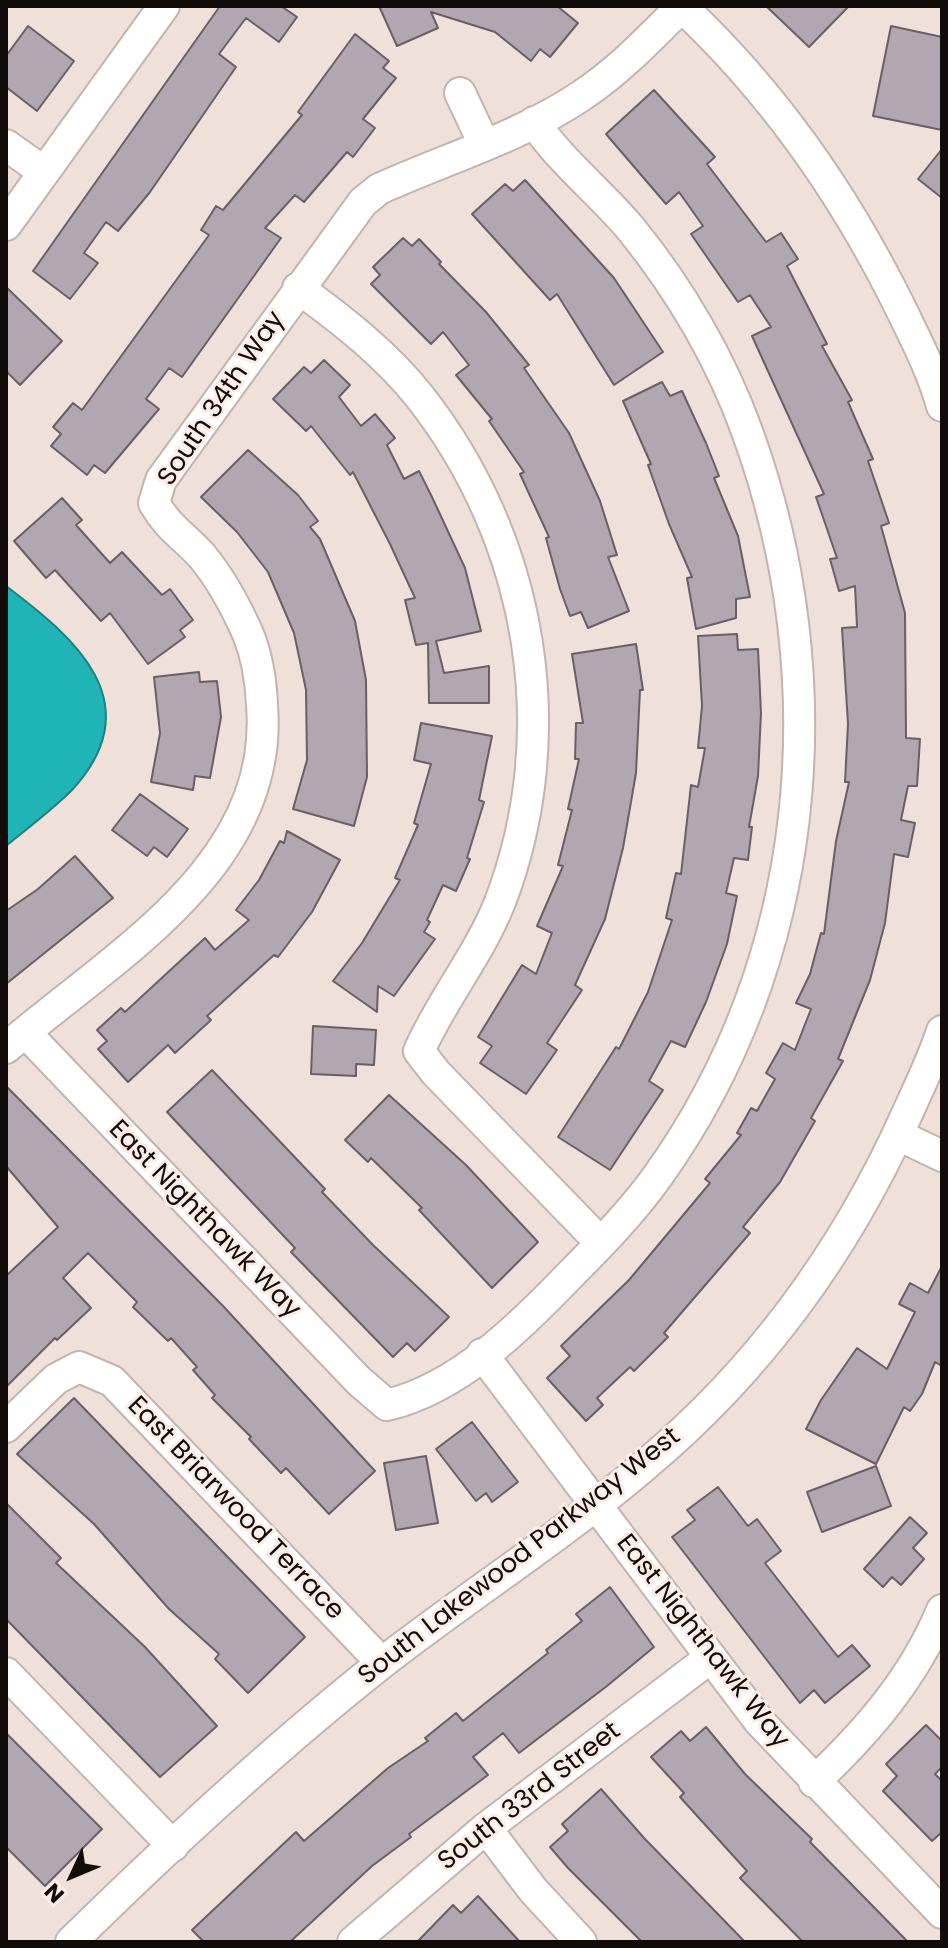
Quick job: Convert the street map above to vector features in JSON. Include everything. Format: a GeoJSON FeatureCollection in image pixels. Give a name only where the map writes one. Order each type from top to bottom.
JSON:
{"type":"FeatureCollection","features":[{"type":"Feature","properties":{"kind":"street"},"geometry":{"type":"LineString","coordinates":[[6,225],[164,6]]}},
{"type":"Feature","properties":{"kind":"street"},"geometry":{"type":"LineString","coordinates":[[681,6],[767,96],[836,188],[933,375],[942,406]]}},
{"type":"Feature","properties":{"kind":"street","name":"South 34th Way"},"geometry":{"type":"LineString","coordinates":[[15,1040],[188,895],[238,829],[254,789],[265,732],[260,678],[249,637],[218,578],[201,555],[168,527],[154,503],[161,480],[344,224],[379,189],[534,122],[579,97],[625,62],[681,6]]}},
{"type":"Feature","properties":{"kind":"street"},"geometry":{"type":"LineString","coordinates":[[460,93],[484,144]]}},
{"type":"Feature","properties":{"kind":"street"},"geometry":{"type":"LineString","coordinates":[[482,1354],[540,1307],[601,1243],[657,1178],[700,1109],[751,997],[776,926],[798,802],[801,719],[796,626],[785,559],[748,432],[721,369],[675,292],[631,230],[548,143],[534,122]]}},
{"type":"Feature","properties":{"kind":"street"},"geometry":{"type":"LineString","coordinates":[[6,145],[44,172]]}},
{"type":"Feature","properties":{"kind":"street"},"geometry":{"type":"LineString","coordinates":[[298,288],[363,338],[420,396],[461,457],[505,550],[529,648],[535,718],[527,810],[494,913],[471,962],[430,1025],[419,1051],[436,1073],[601,1243]]}},
{"type":"Feature","properties":{"kind":"street","name":"South Lakewood Parkway West"},"geometry":{"type":"LineString","coordinates":[[71,1942],[272,1755],[382,1663],[595,1504],[691,1424],[777,1331],[841,1243],[898,1135],[942,1031]]}},
{"type":"Feature","properties":{"kind":"street","name":"East Nighthawk Way"},"geometry":{"type":"LineString","coordinates":[[15,1040],[359,1381],[387,1405],[419,1397],[482,1354],[759,1721],[942,1913]]}},
{"type":"Feature","properties":{"kind":"street"},"geometry":{"type":"LineString","coordinates":[[898,1135],[942,1156]]}},
{"type":"Feature","properties":{"kind":"street","name":"East Briarwood Terrace"},"geometry":{"type":"LineString","coordinates":[[6,1427],[56,1379],[79,1367],[112,1381],[382,1663]]}},
{"type":"Feature","properties":{"kind":"street"},"geometry":{"type":"LineString","coordinates":[[814,1782],[871,1725],[896,1692],[942,1610]]}},
{"type":"Feature","properties":{"kind":"street","name":"South 33rd Street"},"geometry":{"type":"LineString","coordinates":[[353,1942],[486,1828],[710,1658]]}},
{"type":"Feature","properties":{"kind":"street"},"geometry":{"type":"LineString","coordinates":[[6,1673],[173,1846]]}},
{"type":"Feature","properties":{"kind":"street"},"geometry":{"type":"LineString","coordinates":[[486,1828],[533,1890],[581,1942]]}},
{"type":"Feature","properties":{"kind":"water"},"geometry":{"type":"Polygon","coordinates":[[[6,586],[57,628],[78,650],[95,675],[104,701],[105,729],[95,758],[72,790],[6,846],[6,586]]]}},
{"type":"Feature","properties":{"kind":"building"},"geometry":{"type":"Polygon","coordinates":[[[220,6],[281,6],[297,17],[279,42],[246,18],[219,54],[236,67],[150,192],[118,231],[106,222],[84,253],[98,263],[70,299],[33,271],[220,6]]]}},
{"type":"Feature","properties":{"kind":"building"},"geometry":{"type":"Polygon","coordinates":[[[379,6],[557,6],[578,23],[550,57],[540,49],[531,61],[495,32],[431,12],[438,28],[397,46],[379,6]]]}},
{"type":"Feature","properties":{"kind":"building"},"geometry":{"type":"Polygon","coordinates":[[[766,6],[849,6],[809,47],[766,6]]]}},
{"type":"Feature","properties":{"kind":"building"},"geometry":{"type":"Polygon","coordinates":[[[28,26],[74,61],[37,111],[6,87],[6,56],[28,26]]]}},
{"type":"Feature","properties":{"kind":"building"},"geometry":{"type":"Polygon","coordinates":[[[891,26],[942,37],[942,130],[873,116],[891,26]]]}},
{"type":"Feature","properties":{"kind":"building"},"geometry":{"type":"Polygon","coordinates":[[[355,34],[389,61],[383,68],[396,78],[363,119],[375,128],[353,157],[347,152],[304,202],[295,195],[265,228],[281,238],[182,377],[169,368],[146,399],[159,409],[105,473],[94,465],[87,475],[51,446],[61,434],[53,427],[73,403],[82,410],[209,235],[201,230],[216,206],[223,210],[302,115],[298,112],[355,34]]]}},
{"type":"Feature","properties":{"kind":"building"},"geometry":{"type":"Polygon","coordinates":[[[654,90],[715,157],[707,164],[766,242],[781,233],[798,259],[787,266],[827,344],[822,346],[852,400],[848,402],[873,459],[868,461],[889,523],[881,526],[905,613],[906,738],[920,739],[917,786],[908,786],[901,820],[915,823],[908,857],[894,854],[885,923],[870,980],[838,1059],[843,1061],[811,1118],[815,1121],[780,1182],[743,1227],[750,1233],[664,1333],[668,1337],[634,1371],[630,1367],[597,1398],[603,1405],[586,1421],[547,1378],[570,1356],[561,1346],[629,1280],[710,1183],[705,1179],[741,1135],[737,1133],[751,1108],[757,1111],[775,1079],[766,1073],[783,1043],[795,1050],[811,1009],[796,1003],[810,974],[821,933],[824,934],[836,841],[849,782],[845,782],[848,724],[842,628],[857,627],[855,586],[839,591],[830,559],[837,558],[816,497],[824,494],[752,336],[771,327],[750,295],[738,302],[691,234],[703,226],[679,192],[666,204],[606,134],[654,90]]]}},
{"type":"Feature","properties":{"kind":"building"},"geometry":{"type":"Polygon","coordinates":[[[942,149],[942,198],[918,179],[942,149]]]}},
{"type":"Feature","properties":{"kind":"building"},"geometry":{"type":"Polygon","coordinates":[[[525,180],[614,278],[663,352],[614,385],[557,294],[550,300],[472,214],[505,184],[513,191],[525,180]]]}},
{"type":"Feature","properties":{"kind":"building"},"geometry":{"type":"Polygon","coordinates":[[[403,238],[412,246],[419,239],[486,312],[529,365],[524,368],[569,433],[600,501],[617,555],[608,557],[629,611],[588,628],[581,612],[570,616],[546,538],[549,537],[520,474],[524,472],[489,421],[492,419],[456,375],[469,365],[443,332],[431,344],[371,284],[380,275],[373,267],[403,238]]]}},
{"type":"Feature","properties":{"kind":"building"},"geometry":{"type":"Polygon","coordinates":[[[6,287],[62,341],[20,385],[6,371],[6,287]]]}},
{"type":"Feature","properties":{"kind":"building"},"geometry":{"type":"Polygon","coordinates":[[[324,360],[350,385],[339,397],[361,426],[375,414],[395,438],[387,445],[404,479],[419,471],[432,497],[465,568],[481,631],[436,641],[444,673],[489,666],[489,703],[429,703],[428,643],[416,645],[405,600],[415,598],[390,544],[353,472],[350,475],[311,426],[306,431],[273,399],[304,367],[311,373],[324,360]]]}},
{"type":"Feature","properties":{"kind":"building"},"geometry":{"type":"Polygon","coordinates":[[[662,382],[670,396],[682,391],[706,443],[719,476],[714,478],[738,536],[750,597],[736,599],[736,618],[696,629],[687,578],[692,577],[669,524],[648,465],[651,464],[623,401],[662,382]]]}},
{"type":"Feature","properties":{"kind":"building"},"geometry":{"type":"Polygon","coordinates":[[[248,450],[298,495],[318,521],[310,527],[320,539],[355,621],[366,680],[367,777],[354,826],[293,809],[307,760],[306,690],[294,633],[268,572],[237,532],[201,497],[248,450]]]}},
{"type":"Feature","properties":{"kind":"building"},"geometry":{"type":"Polygon","coordinates":[[[62,498],[82,520],[76,525],[110,563],[122,552],[162,595],[170,589],[193,620],[180,630],[185,637],[148,664],[110,613],[101,621],[55,570],[46,578],[14,541],[62,498]]]}},
{"type":"Feature","properties":{"kind":"building"},"geometry":{"type":"Polygon","coordinates":[[[737,634],[738,650],[758,649],[761,713],[758,776],[749,827],[752,827],[748,860],[734,858],[726,893],[737,896],[727,944],[706,1002],[685,1047],[671,1041],[649,1081],[663,1090],[610,1170],[558,1137],[616,1047],[619,1049],[648,992],[672,920],[666,918],[676,873],[681,874],[691,785],[698,787],[705,748],[698,748],[702,706],[698,636],[737,634]]]}},
{"type":"Feature","properties":{"kind":"building"},"geometry":{"type":"Polygon","coordinates":[[[636,644],[643,690],[640,690],[636,773],[623,848],[605,919],[575,985],[582,990],[547,1043],[557,1050],[526,1094],[480,1063],[492,1046],[478,1037],[522,965],[536,974],[552,933],[537,926],[563,866],[558,865],[572,810],[568,809],[579,759],[575,759],[576,723],[583,723],[572,654],[636,644]]]}},
{"type":"Feature","properties":{"kind":"building"},"geometry":{"type":"Polygon","coordinates":[[[199,672],[200,682],[217,681],[221,717],[210,778],[195,776],[193,790],[151,782],[160,733],[154,677],[199,672]]]}},
{"type":"Feature","properties":{"kind":"building"},"geometry":{"type":"Polygon","coordinates":[[[421,723],[492,736],[479,800],[484,802],[467,858],[470,859],[456,891],[443,885],[427,920],[430,922],[424,932],[435,939],[394,996],[378,986],[377,1012],[333,981],[362,943],[400,880],[395,878],[418,825],[414,823],[431,764],[414,760],[421,723]]]}},
{"type":"Feature","properties":{"kind":"building"},"geometry":{"type":"Polygon","coordinates":[[[140,794],[188,829],[167,857],[154,847],[147,856],[112,830],[140,794]]]}},
{"type":"Feature","properties":{"kind":"building"},"geometry":{"type":"Polygon","coordinates":[[[287,831],[340,860],[312,912],[278,957],[274,955],[207,1016],[211,1020],[175,1053],[168,1045],[128,1082],[98,1049],[107,1041],[97,1030],[121,1008],[125,1012],[205,938],[215,950],[249,920],[236,910],[259,880],[280,841],[284,843],[287,831]]]}},
{"type":"Feature","properties":{"kind":"building"},"geometry":{"type":"Polygon","coordinates":[[[75,856],[113,898],[6,984],[6,911],[38,889],[75,856]]]}},
{"type":"Feature","properties":{"kind":"building"},"geometry":{"type":"Polygon","coordinates":[[[313,1026],[376,1030],[374,1065],[356,1064],[356,1076],[311,1074],[313,1026]]]}},
{"type":"Feature","properties":{"kind":"building"},"geometry":{"type":"Polygon","coordinates":[[[212,1070],[325,1189],[322,1192],[449,1317],[415,1351],[407,1343],[393,1357],[291,1252],[295,1248],[167,1112],[212,1070]]]}},
{"type":"Feature","properties":{"kind":"building"},"geometry":{"type":"Polygon","coordinates":[[[6,1086],[224,1307],[375,1471],[329,1514],[286,1468],[281,1473],[249,1439],[251,1437],[212,1398],[215,1395],[193,1370],[197,1367],[171,1338],[168,1341],[133,1307],[137,1302],[88,1253],[63,1278],[91,1308],[57,1340],[55,1338],[6,1387],[6,1276],[58,1227],[6,1166],[6,1086]]]}},
{"type":"Feature","properties":{"kind":"building"},"geometry":{"type":"Polygon","coordinates":[[[389,1095],[466,1165],[538,1242],[492,1288],[419,1210],[422,1208],[371,1158],[368,1162],[345,1140],[389,1095]]]}},
{"type":"Feature","properties":{"kind":"building"},"geometry":{"type":"Polygon","coordinates":[[[942,1266],[942,1366],[935,1362],[922,1394],[910,1411],[904,1407],[876,1464],[806,1429],[821,1400],[857,1348],[887,1369],[915,1312],[899,1304],[910,1283],[928,1293],[942,1266]]]}},
{"type":"Feature","properties":{"kind":"building"},"geometry":{"type":"Polygon","coordinates":[[[74,1398],[305,1637],[248,1693],[215,1659],[219,1654],[169,1609],[94,1524],[17,1454],[74,1398]]]}},
{"type":"Feature","properties":{"kind":"building"},"geometry":{"type":"Polygon","coordinates":[[[472,1422],[518,1482],[492,1502],[486,1493],[476,1501],[436,1449],[472,1422]]]}},
{"type":"Feature","properties":{"kind":"building"},"geometry":{"type":"Polygon","coordinates":[[[426,1456],[438,1523],[396,1530],[384,1463],[426,1456]]]}},
{"type":"Feature","properties":{"kind":"building"},"geometry":{"type":"Polygon","coordinates":[[[876,1466],[891,1506],[822,1532],[807,1492],[876,1466]]]}},
{"type":"Feature","properties":{"kind":"building"},"geometry":{"type":"Polygon","coordinates":[[[718,1487],[748,1526],[757,1519],[781,1551],[765,1563],[838,1657],[852,1645],[870,1666],[825,1703],[814,1690],[800,1703],[672,1537],[695,1520],[687,1510],[718,1487]]]}},
{"type":"Feature","properties":{"kind":"building"},"geometry":{"type":"Polygon","coordinates":[[[6,1503],[61,1558],[56,1563],[145,1647],[217,1726],[160,1777],[6,1619],[6,1503]]]}},
{"type":"Feature","properties":{"kind":"building"},"geometry":{"type":"Polygon","coordinates":[[[910,1517],[927,1533],[913,1548],[924,1559],[901,1585],[892,1577],[883,1587],[864,1569],[910,1517]]]}},
{"type":"Feature","properties":{"kind":"building"},"geometry":{"type":"Polygon","coordinates":[[[610,1587],[654,1647],[607,1686],[519,1753],[503,1733],[473,1757],[488,1775],[409,1834],[411,1837],[372,1866],[290,1942],[204,1942],[192,1930],[296,1832],[304,1841],[388,1768],[428,1741],[425,1738],[456,1713],[463,1721],[548,1653],[546,1650],[582,1621],[576,1614],[610,1587]]]}},
{"type":"Feature","properties":{"kind":"building"},"geometry":{"type":"Polygon","coordinates":[[[926,1725],[942,1741],[942,1767],[935,1774],[942,1781],[942,1832],[932,1841],[883,1791],[897,1776],[886,1764],[926,1725]]]}},
{"type":"Feature","properties":{"kind":"building"},"geometry":{"type":"Polygon","coordinates":[[[706,1727],[745,1774],[812,1839],[810,1842],[908,1942],[803,1942],[740,1878],[747,1871],[680,1797],[684,1793],[651,1757],[681,1731],[690,1741],[706,1727]]]}},
{"type":"Feature","properties":{"kind":"building"},"geometry":{"type":"Polygon","coordinates":[[[6,1733],[102,1829],[45,1886],[6,1847],[6,1733]]]}},
{"type":"Feature","properties":{"kind":"building"},"geometry":{"type":"Polygon","coordinates":[[[601,1789],[745,1942],[642,1942],[568,1868],[550,1847],[568,1831],[562,1824],[601,1789]]]}},
{"type":"Feature","properties":{"kind":"building"},"geometry":{"type":"Polygon","coordinates":[[[478,1896],[520,1942],[417,1942],[453,1905],[461,1913],[478,1896]]]}}]}
